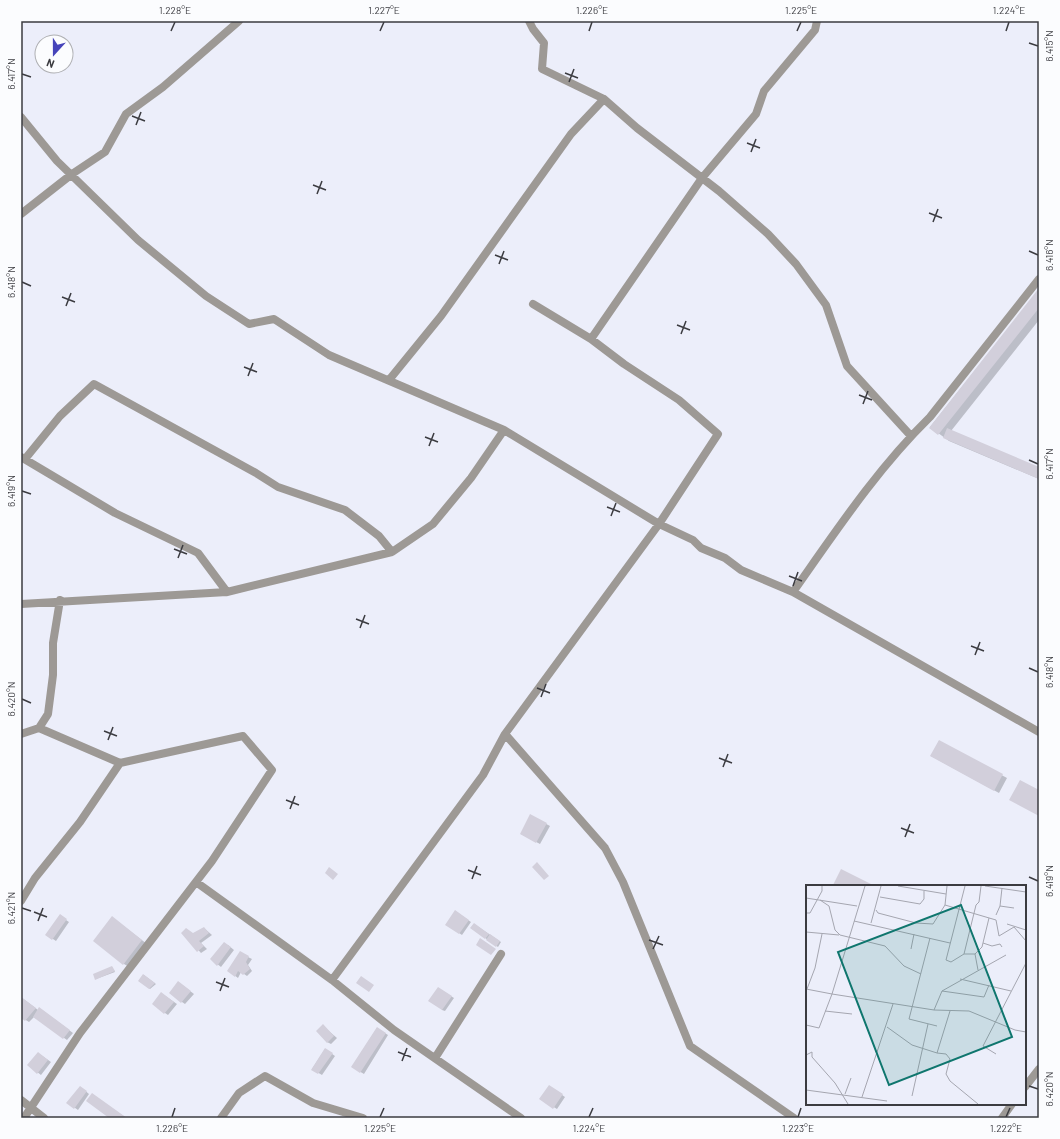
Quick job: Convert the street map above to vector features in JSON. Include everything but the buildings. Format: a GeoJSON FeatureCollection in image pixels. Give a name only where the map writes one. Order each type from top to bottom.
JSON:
{"type":"FeatureCollection","features":[{"type":"Feature","properties":{"kind":"street"},"geometry":{"type":"LineString","coordinates":[[21,214],[72,174],[105,152],[126,114],[163,87],[239,21]]}},
{"type":"Feature","properties":{"kind":"street"},"geometry":{"type":"LineString","coordinates":[[529,21],[533,29],[544,43],[542,69],[604,99],[637,128],[702,178],[768,234],[796,264],[826,305],[847,366],[911,436]]}},
{"type":"Feature","properties":{"kind":"street"},"geometry":{"type":"LineString","coordinates":[[591,339],[702,178],[756,114],[764,91],[814,30],[817,21]]}},
{"type":"Feature","properties":{"kind":"street"},"geometry":{"type":"LineString","coordinates":[[388,380],[441,316],[571,134],[604,99]]}},
{"type":"Feature","properties":{"kind":"street"},"geometry":{"type":"LineString","coordinates":[[21,117],[57,161],[138,240],[206,296],[248,324],[274,319],[329,355],[504,430],[659,524],[693,540],[702,548],[725,558],[741,570],[793,592],[1039,732]]}},
{"type":"Feature","properties":{"kind":"street"},"geometry":{"type":"LineString","coordinates":[[793,592],[872,482],[911,436],[930,417],[1039,279]]}},
{"type":"Feature","properties":{"kind":"street"},"geometry":{"type":"LineString","coordinates":[[332,980],[483,775],[505,734],[659,524],[718,434],[679,400],[624,364],[591,339],[533,304]]}},
{"type":"Feature","properties":{"kind":"street"},"geometry":{"type":"LineString","coordinates":[[227,592],[198,554],[115,513],[23,458],[60,416],[94,384],[249,469],[278,487],[345,510],[379,536],[392,552]]}},
{"type":"Feature","properties":{"kind":"street"},"geometry":{"type":"LineString","coordinates":[[21,604],[60,600],[227,592],[392,552],[433,524],[471,478],[504,430]]}},
{"type":"Feature","properties":{"kind":"street"},"geometry":{"type":"LineString","coordinates":[[21,734],[39,728],[48,714],[53,675],[53,643],[60,600]]}},
{"type":"Feature","properties":{"kind":"street"},"geometry":{"type":"LineString","coordinates":[[24,1118],[80,1033],[196,882],[272,770],[243,736],[120,763],[39,728]]}},
{"type":"Feature","properties":{"kind":"street"},"geometry":{"type":"LineString","coordinates":[[505,734],[605,848],[623,882],[690,1046],[794,1118]]}},
{"type":"Feature","properties":{"kind":"street"},"geometry":{"type":"LineString","coordinates":[[21,901],[35,878],[80,822],[120,763]]}},
{"type":"Feature","properties":{"kind":"street"},"geometry":{"type":"LineString","coordinates":[[196,882],[332,980],[394,1030],[521,1118]]}},
{"type":"Feature","properties":{"kind":"street"},"geometry":{"type":"LineString","coordinates":[[435,1058],[501,954]]}},
{"type":"Feature","properties":{"kind":"street"},"geometry":{"type":"LineString","coordinates":[[1026,1086],[1039,1069]]}},
{"type":"Feature","properties":{"kind":"street"},"geometry":{"type":"LineString","coordinates":[[221,1118],[239,1093],[265,1076],[313,1103],[363,1118]]}},
{"type":"Feature","properties":{"kind":"street"},"geometry":{"type":"LineString","coordinates":[[21,1100],[32,1107],[44,1118]]}},
{"type":"Feature","properties":{"kind":"street"},"geometry":{"type":"LineString","coordinates":[[1002,1118],[1011,1105]]}}]}
